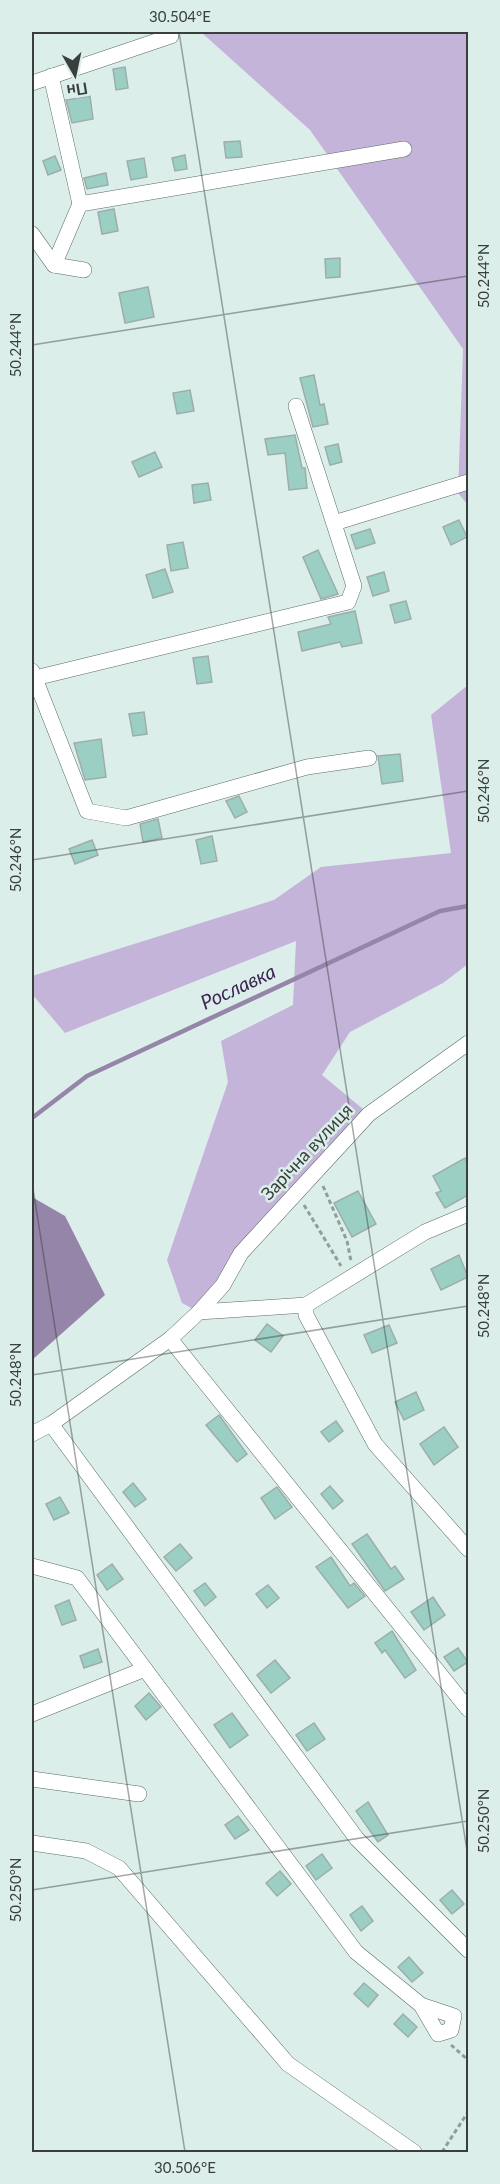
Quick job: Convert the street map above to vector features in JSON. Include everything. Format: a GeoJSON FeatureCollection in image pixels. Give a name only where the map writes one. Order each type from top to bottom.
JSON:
{"type":"FeatureCollection","features":[{"type":"Feature","properties":{"kind":"street"},"geometry":{"type":"LineString","coordinates":[[32,83],[171,36]]}},
{"type":"Feature","properties":{"kind":"street"},"geometry":{"type":"LineString","coordinates":[[51,76],[80,204],[54,265]]}},
{"type":"Feature","properties":{"kind":"street"},"geometry":{"type":"LineString","coordinates":[[80,204],[404,148]]}},
{"type":"Feature","properties":{"kind":"street"},"geometry":{"type":"LineString","coordinates":[[32,234],[54,265],[84,270]]}},
{"type":"Feature","properties":{"kind":"street"},"geometry":{"type":"LineString","coordinates":[[296,406],[354,586],[348,602],[33,675],[87,812],[126,818],[307,767],[369,758]]}},
{"type":"Feature","properties":{"kind":"street"},"geometry":{"type":"LineString","coordinates":[[334,523],[468,482]]}},
{"type":"Feature","properties":{"kind":"street","name":"Зарічна вулиця"},"geometry":{"type":"LineString","coordinates":[[32,1434],[51,1424],[170,1339],[200,1312],[223,1285],[241,1253],[369,1114],[468,1043]]}},
{"type":"Feature","properties":{"kind":"street"},"geometry":{"type":"LineString","coordinates":[[200,1312],[306,1305],[425,1232],[468,1214]]}},
{"type":"Feature","properties":{"kind":"street"},"geometry":{"type":"LineString","coordinates":[[306,1305],[306,1315],[375,1444],[468,1549]]}},
{"type":"Feature","properties":{"kind":"street"},"geometry":{"type":"LineString","coordinates":[[170,1339],[468,1709]]}},
{"type":"Feature","properties":{"kind":"street"},"geometry":{"type":"LineString","coordinates":[[51,1424],[357,1839],[468,1950]]}},
{"type":"Feature","properties":{"kind":"street"},"geometry":{"type":"LineString","coordinates":[[32,1566],[77,1578],[356,1952],[421,2005],[438,2034],[451,2030],[454,2016],[421,2005]]}},
{"type":"Feature","properties":{"kind":"street"},"geometry":{"type":"LineString","coordinates":[[32,1714],[145,1669]]}},
{"type":"Feature","properties":{"kind":"street"},"geometry":{"type":"LineString","coordinates":[[32,1779],[139,1794]]}},
{"type":"Feature","properties":{"kind":"street"},"geometry":{"type":"LineString","coordinates":[[32,1843],[86,1851],[118,1868],[288,2064],[414,2152]]}},
{"type":"Feature","properties":{"kind":"path"},"geometry":{"type":"LineString","coordinates":[[316,1171],[347,1241],[351,1276]]}},
{"type":"Feature","properties":{"kind":"path"},"geometry":{"type":"LineString","coordinates":[[296,1192],[351,1276]]}},
{"type":"Feature","properties":{"kind":"path"},"geometry":{"type":"LineString","coordinates":[[438,2034],[468,2060]]}},
{"type":"Feature","properties":{"kind":"path"},"geometry":{"type":"LineString","coordinates":[[442,2152],[468,2112]]}},
{"type":"Feature","properties":{"kind":"shaded area"},"geometry":{"type":"Polygon","coordinates":[[[201,32],[468,32],[468,505],[458,493],[463,349],[310,130],[201,32]]]}},
{"type":"Feature","properties":{"kind":"shaded area"},"geometry":{"type":"Polygon","coordinates":[[[468,685],[468,964],[443,983],[350,1032],[322,1075],[369,1114],[199,1312],[182,1303],[167,1260],[228,1082],[221,1041],[293,1005],[296,941],[65,1033],[32,994],[32,976],[274,900],[321,867],[451,853],[431,715],[468,685]]]}},
{"type":"Feature","properties":{"kind":"shaded area"},"geometry":{"type":"Polygon","coordinates":[[[32,1197],[65,1216],[105,1295],[32,1360],[32,1197]]]}},
{"type":"Feature","properties":{"kind":"building"},"geometry":{"type":"Polygon","coordinates":[[[125,67],[128,88],[116,90],[113,69],[125,67]]]}},
{"type":"Feature","properties":{"kind":"building"},"geometry":{"type":"Polygon","coordinates":[[[90,96],[93,119],[72,123],[66,100],[90,96]]]}},
{"type":"Feature","properties":{"kind":"building"},"geometry":{"type":"Polygon","coordinates":[[[240,141],[242,157],[226,158],[224,142],[240,141]]]}},
{"type":"Feature","properties":{"kind":"building"},"geometry":{"type":"Polygon","coordinates":[[[185,155],[187,169],[175,171],[172,158],[185,155]]]}},
{"type":"Feature","properties":{"kind":"building"},"geometry":{"type":"Polygon","coordinates":[[[55,156],[61,170],[48,175],[43,161],[55,156]]]}},
{"type":"Feature","properties":{"kind":"building"},"geometry":{"type":"Polygon","coordinates":[[[144,158],[147,177],[131,180],[127,161],[144,158]]]}},
{"type":"Feature","properties":{"kind":"building"},"geometry":{"type":"Polygon","coordinates":[[[106,173],[108,185],[87,189],[84,178],[106,173]]]}},
{"type":"Feature","properties":{"kind":"building"},"geometry":{"type":"Polygon","coordinates":[[[114,209],[118,231],[102,234],[98,212],[114,209]]]}},
{"type":"Feature","properties":{"kind":"building"},"geometry":{"type":"Polygon","coordinates":[[[340,258],[340,277],[326,278],[325,259],[340,258]]]}},
{"type":"Feature","properties":{"kind":"building"},"geometry":{"type":"Polygon","coordinates":[[[148,287],[154,317],[125,323],[119,293],[148,287]]]}},
{"type":"Feature","properties":{"kind":"building"},"geometry":{"type":"Polygon","coordinates":[[[314,375],[320,405],[324,404],[328,424],[313,427],[300,378],[314,375]]]}},
{"type":"Feature","properties":{"kind":"building"},"geometry":{"type":"Polygon","coordinates":[[[190,390],[194,411],[177,414],[173,393],[190,390]]]}},
{"type":"Feature","properties":{"kind":"building"},"geometry":{"type":"Polygon","coordinates":[[[295,435],[302,468],[305,468],[307,488],[289,490],[285,453],[268,455],[265,439],[295,435]]]}},
{"type":"Feature","properties":{"kind":"building"},"geometry":{"type":"Polygon","coordinates":[[[338,444],[342,462],[330,465],[325,447],[338,444]]]}},
{"type":"Feature","properties":{"kind":"building"},"geometry":{"type":"Polygon","coordinates":[[[155,452],[162,467],[139,477],[132,462],[155,452]]]}},
{"type":"Feature","properties":{"kind":"building"},"geometry":{"type":"Polygon","coordinates":[[[208,483],[211,500],[194,503],[192,485],[208,483]]]}},
{"type":"Feature","properties":{"kind":"building"},"geometry":{"type":"Polygon","coordinates":[[[459,520],[467,537],[451,545],[443,527],[459,520]]]}},
{"type":"Feature","properties":{"kind":"building"},"geometry":{"type":"Polygon","coordinates":[[[370,529],[375,543],[356,549],[351,535],[370,529]]]}},
{"type":"Feature","properties":{"kind":"building"},"geometry":{"type":"Polygon","coordinates":[[[183,542],[188,568],[171,571],[167,545],[183,542]]]}},
{"type":"Feature","properties":{"kind":"building"},"geometry":{"type":"Polygon","coordinates":[[[318,550],[338,594],[321,599],[303,557],[318,550]]]}},
{"type":"Feature","properties":{"kind":"building"},"geometry":{"type":"Polygon","coordinates":[[[165,569],[173,592],[153,598],[146,575],[165,569]]]}},
{"type":"Feature","properties":{"kind":"building"},"geometry":{"type":"Polygon","coordinates":[[[384,572],[389,591],[373,596],[367,577],[384,572]]]}},
{"type":"Feature","properties":{"kind":"building"},"geometry":{"type":"Polygon","coordinates":[[[406,601],[411,619],[395,623],[390,605],[406,601]]]}},
{"type":"Feature","properties":{"kind":"building"},"geometry":{"type":"Polygon","coordinates":[[[355,611],[362,643],[342,647],[340,642],[302,651],[298,632],[331,624],[328,617],[355,611]]]}},
{"type":"Feature","properties":{"kind":"building"},"geometry":{"type":"Polygon","coordinates":[[[208,656],[212,682],[197,684],[193,658],[208,656]]]}},
{"type":"Feature","properties":{"kind":"building"},"geometry":{"type":"Polygon","coordinates":[[[144,712],[147,734],[133,736],[129,714],[144,712]]]}},
{"type":"Feature","properties":{"kind":"building"},"geometry":{"type":"Polygon","coordinates":[[[101,739],[106,777],[85,780],[74,743],[101,739]]]}},
{"type":"Feature","properties":{"kind":"building"},"geometry":{"type":"Polygon","coordinates":[[[400,754],[403,781],[382,784],[378,756],[400,754]]]}},
{"type":"Feature","properties":{"kind":"building"},"geometry":{"type":"Polygon","coordinates":[[[239,796],[247,812],[235,818],[226,801],[239,796]]]}},
{"type":"Feature","properties":{"kind":"building"},"geometry":{"type":"Polygon","coordinates":[[[158,819],[162,838],[143,842],[140,824],[158,819]]]}},
{"type":"Feature","properties":{"kind":"building"},"geometry":{"type":"Polygon","coordinates":[[[212,836],[217,861],[201,864],[196,840],[212,836]]]}},
{"type":"Feature","properties":{"kind":"building"},"geometry":{"type":"Polygon","coordinates":[[[92,840],[98,855],[75,864],[69,849],[92,840]]]}},
{"type":"Feature","properties":{"kind":"building"},"geometry":{"type":"Polygon","coordinates":[[[465,1158],[468,1165],[468,1195],[445,1208],[436,1193],[441,1191],[433,1176],[465,1158]]]}},
{"type":"Feature","properties":{"kind":"building"},"geometry":{"type":"Polygon","coordinates":[[[358,1191],[376,1224],[352,1237],[334,1203],[358,1191]]]}},
{"type":"Feature","properties":{"kind":"building"},"geometry":{"type":"Polygon","coordinates":[[[459,1255],[468,1277],[441,1290],[431,1269],[459,1255]]]}},
{"type":"Feature","properties":{"kind":"building"},"geometry":{"type":"Polygon","coordinates":[[[267,1324],[283,1336],[271,1352],[255,1340],[267,1324]]]}},
{"type":"Feature","properties":{"kind":"building"},"geometry":{"type":"Polygon","coordinates":[[[389,1325],[397,1343],[372,1353],[364,1335],[389,1325]]]}},
{"type":"Feature","properties":{"kind":"building"},"geometry":{"type":"Polygon","coordinates":[[[416,1392],[424,1410],[404,1420],[395,1402],[416,1392]]]}},
{"type":"Feature","properties":{"kind":"building"},"geometry":{"type":"Polygon","coordinates":[[[219,1415],[247,1454],[237,1462],[206,1425],[219,1415]]]}},
{"type":"Feature","properties":{"kind":"building"},"geometry":{"type":"Polygon","coordinates":[[[336,1421],[343,1431],[329,1442],[321,1432],[336,1421]]]}},
{"type":"Feature","properties":{"kind":"building"},"geometry":{"type":"Polygon","coordinates":[[[444,1427],[458,1447],[434,1465],[420,1444],[444,1427]]]}},
{"type":"Feature","properties":{"kind":"building"},"geometry":{"type":"Polygon","coordinates":[[[133,1483],[146,1499],[135,1507],[123,1492],[133,1483]]]}},
{"type":"Feature","properties":{"kind":"building"},"geometry":{"type":"Polygon","coordinates":[[[330,1486],[343,1501],[333,1509],[321,1494],[330,1486]]]}},
{"type":"Feature","properties":{"kind":"building"},"geometry":{"type":"Polygon","coordinates":[[[277,1487],[292,1507],[275,1519],[261,1498],[277,1487]]]}},
{"type":"Feature","properties":{"kind":"building"},"geometry":{"type":"Polygon","coordinates":[[[60,1497],[69,1513],[54,1520],[46,1504],[60,1497]]]}},
{"type":"Feature","properties":{"kind":"building"},"geometry":{"type":"Polygon","coordinates":[[[367,1534],[391,1569],[395,1566],[404,1579],[385,1591],[352,1544],[367,1534]]]}},
{"type":"Feature","properties":{"kind":"building"},"geometry":{"type":"Polygon","coordinates":[[[180,1544],[192,1558],[176,1571],[164,1557],[180,1544]]]}},
{"type":"Feature","properties":{"kind":"building"},"geometry":{"type":"Polygon","coordinates":[[[331,1557],[350,1586],[354,1583],[365,1596],[348,1608],[316,1567],[331,1557]]]}},
{"type":"Feature","properties":{"kind":"building"},"geometry":{"type":"Polygon","coordinates":[[[112,1564],[123,1579],[107,1590],[97,1575],[112,1564]]]}},
{"type":"Feature","properties":{"kind":"building"},"geometry":{"type":"Polygon","coordinates":[[[205,1583],[216,1597],[205,1606],[194,1591],[205,1583]]]}},
{"type":"Feature","properties":{"kind":"building"},"geometry":{"type":"Polygon","coordinates":[[[268,1585],[279,1598],[267,1608],[256,1594],[268,1585]]]}},
{"type":"Feature","properties":{"kind":"building"},"geometry":{"type":"Polygon","coordinates":[[[433,1597],[445,1615],[424,1630],[411,1612],[433,1597]]]}},
{"type":"Feature","properties":{"kind":"building"},"geometry":{"type":"Polygon","coordinates":[[[69,1600],[76,1620],[62,1625],[55,1606],[69,1600]]]}},
{"type":"Feature","properties":{"kind":"building"},"geometry":{"type":"Polygon","coordinates":[[[392,1631],[416,1670],[405,1678],[385,1650],[382,1653],[375,1643],[392,1631]]]}},
{"type":"Feature","properties":{"kind":"building"},"geometry":{"type":"Polygon","coordinates":[[[458,1648],[468,1662],[454,1671],[444,1657],[458,1648]]]}},
{"type":"Feature","properties":{"kind":"building"},"geometry":{"type":"Polygon","coordinates":[[[98,1649],[102,1662],[84,1668],[80,1656],[98,1649]]]}},
{"type":"Feature","properties":{"kind":"building"},"geometry":{"type":"Polygon","coordinates":[[[275,1660],[290,1678],[271,1693],[257,1675],[275,1660]]]}},
{"type":"Feature","properties":{"kind":"building"},"geometry":{"type":"Polygon","coordinates":[[[149,1693],[161,1707],[146,1720],[135,1706],[149,1693]]]}},
{"type":"Feature","properties":{"kind":"building"},"geometry":{"type":"Polygon","coordinates":[[[232,1713],[248,1735],[230,1748],[214,1725],[232,1713]]]}},
{"type":"Feature","properties":{"kind":"building"},"geometry":{"type":"Polygon","coordinates":[[[314,1723],[325,1739],[307,1751],[296,1735],[314,1723]]]}},
{"type":"Feature","properties":{"kind":"building"},"geometry":{"type":"Polygon","coordinates":[[[368,1802],[388,1835],[378,1842],[356,1811],[368,1802]]]}},
{"type":"Feature","properties":{"kind":"building"},"geometry":{"type":"Polygon","coordinates":[[[238,1816],[249,1830],[235,1839],[225,1825],[238,1816]]]}},
{"type":"Feature","properties":{"kind":"building"},"geometry":{"type":"Polygon","coordinates":[[[322,1854],[332,1868],[316,1880],[306,1866],[322,1854]]]}},
{"type":"Feature","properties":{"kind":"building"},"geometry":{"type":"Polygon","coordinates":[[[280,1871],[291,1884],[277,1896],[266,1883],[280,1871]]]}},
{"type":"Feature","properties":{"kind":"building"},"geometry":{"type":"Polygon","coordinates":[[[452,1890],[464,1904],[452,1914],[440,1900],[452,1890]]]}},
{"type":"Feature","properties":{"kind":"building"},"geometry":{"type":"Polygon","coordinates":[[[362,1906],[373,1921],[361,1931],[350,1915],[362,1906]]]}},
{"type":"Feature","properties":{"kind":"building"},"geometry":{"type":"Polygon","coordinates":[[[409,1957],[423,1973],[412,1982],[398,1967],[409,1957]]]}},
{"type":"Feature","properties":{"kind":"building"},"geometry":{"type":"Polygon","coordinates":[[[364,1983],[378,1995],[368,2007],[354,1994],[364,1983]]]}},
{"type":"Feature","properties":{"kind":"building"},"geometry":{"type":"Polygon","coordinates":[[[403,2014],[417,2027],[408,2037],[394,2024],[403,2014]]]}},
{"type":"Feature","properties":{"kind":"waterway","name":"Рославка"},"geometry":{"type":"LineString","coordinates":[[32,1118],[87,1076],[440,911],[468,906]]}}]}
